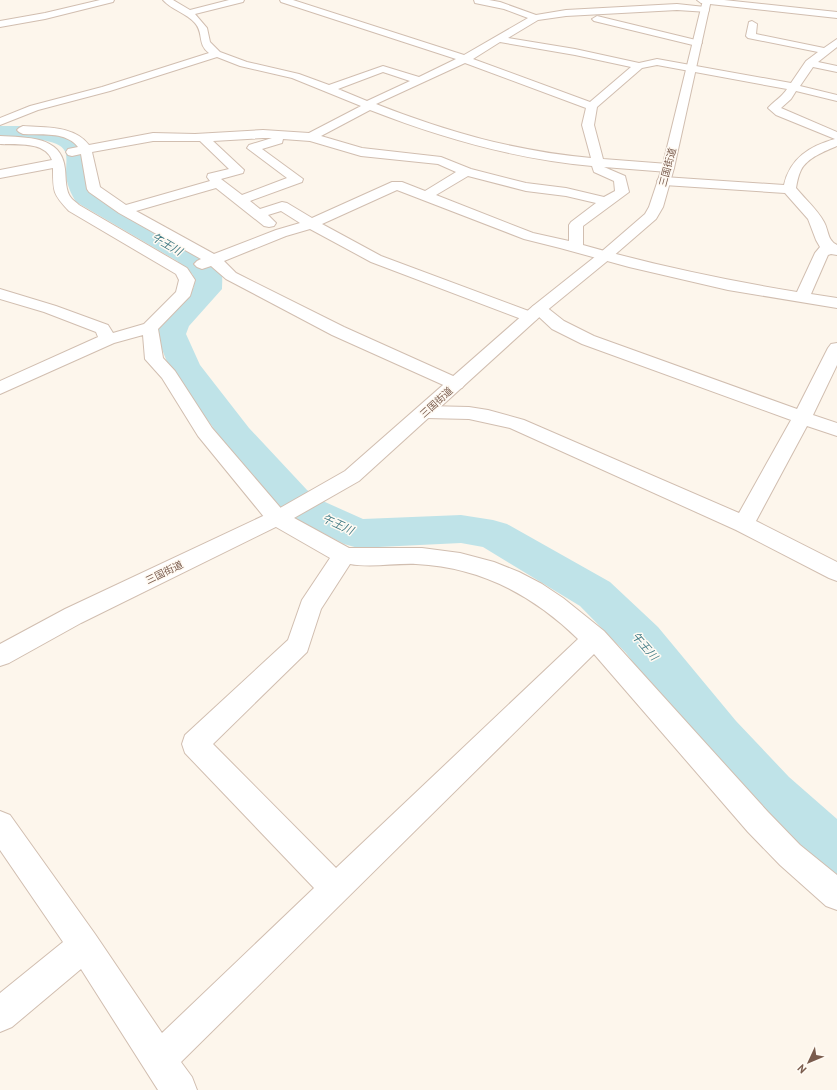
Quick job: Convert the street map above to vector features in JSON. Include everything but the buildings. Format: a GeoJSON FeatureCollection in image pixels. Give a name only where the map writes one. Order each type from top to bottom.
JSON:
{"type":"FeatureCollection","features":[{"type":"Feature","properties":{"kind":"street"},"geometry":{"type":"LineString","coordinates":[[0,24],[45,16],[110,0]]}},
{"type":"Feature","properties":{"kind":"street"},"geometry":{"type":"LineString","coordinates":[[167,0],[199,21],[206,33],[205,42],[210,49],[217,54],[244,64],[295,76],[413,124],[500,148],[534,155],[598,162],[666,174],[789,189],[816,218],[822,241],[833,249]]}},
{"type":"Feature","properties":{"kind":"street"},"geometry":{"type":"LineString","coordinates":[[187,13],[240,0]]}},
{"type":"Feature","properties":{"kind":"street"},"geometry":{"type":"LineString","coordinates":[[284,0],[465,59],[592,106]]}},
{"type":"Feature","properties":{"kind":"street"},"geometry":{"type":"LineString","coordinates":[[478,1],[508,6],[535,18]]}},
{"type":"Feature","properties":{"kind":"street"},"geometry":{"type":"LineString","coordinates":[[311,137],[368,105],[465,59],[535,18],[574,12],[677,8],[705,3],[837,15]]}},
{"type":"Feature","properties":{"kind":"street","name":"三国街道"},"geometry":{"type":"LineString","coordinates":[[0,656],[73,616],[282,515],[352,476],[426,412],[534,313],[606,255],[651,216],[656,207],[666,174],[705,3]]}},
{"type":"Feature","properties":{"kind":"street"},"geometry":{"type":"LineString","coordinates":[[597,19],[696,47]]}},
{"type":"Feature","properties":{"kind":"street"},"geometry":{"type":"LineString","coordinates":[[752,24],[751,36],[826,51]]}},
{"type":"Feature","properties":{"kind":"street"},"geometry":{"type":"LineString","coordinates":[[498,39],[575,52],[639,66],[657,62],[793,87],[837,98]]}},
{"type":"Feature","properties":{"kind":"street"},"geometry":{"type":"LineString","coordinates":[[837,42],[810,63],[787,97],[774,108],[775,111],[837,136]]}},
{"type":"Feature","properties":{"kind":"street"},"geometry":{"type":"LineString","coordinates":[[675,48],[696,47]]}},
{"type":"Feature","properties":{"kind":"street"},"geometry":{"type":"LineString","coordinates":[[0,122],[34,108],[106,89],[217,54]]}},
{"type":"Feature","properties":{"kind":"street"},"geometry":{"type":"LineString","coordinates":[[810,63],[837,70]]}},
{"type":"Feature","properties":{"kind":"street"},"geometry":{"type":"LineString","coordinates":[[576,247],[576,225],[606,202],[622,192],[620,179],[598,168],[598,162],[588,125],[592,106],[639,66]]}},
{"type":"Feature","properties":{"kind":"street"},"geometry":{"type":"LineString","coordinates":[[328,89],[383,69],[419,80]]}},
{"type":"Feature","properties":{"kind":"street"},"geometry":{"type":"LineString","coordinates":[[0,129],[62,133],[76,138],[85,149],[94,189],[124,210],[214,260],[231,276],[325,324],[456,384]]}},
{"type":"Feature","properties":{"kind":"street"},"geometry":{"type":"LineString","coordinates":[[0,174],[60,158],[85,149],[153,137],[203,138],[249,134],[294,136],[311,137],[361,152],[442,161],[466,172],[526,187],[566,192],[606,202]]}},
{"type":"Feature","properties":{"kind":"street"},"geometry":{"type":"LineString","coordinates":[[241,200],[297,179],[252,148],[294,136]]}},
{"type":"Feature","properties":{"kind":"street"},"geometry":{"type":"LineString","coordinates":[[203,138],[238,170],[213,177],[218,183],[259,214],[281,233]]}},
{"type":"Feature","properties":{"kind":"street"},"geometry":{"type":"LineString","coordinates":[[0,140],[41,144],[53,150],[60,158],[61,187],[65,199],[74,208],[185,271],[187,280],[184,293],[150,328],[108,339],[0,388]]}},
{"type":"Feature","properties":{"kind":"street"},"geometry":{"type":"LineString","coordinates":[[789,189],[794,169],[800,162],[830,144],[837,142]]}},
{"type":"Feature","properties":{"kind":"street"},"geometry":{"type":"LineString","coordinates":[[426,196],[466,172]]}},
{"type":"Feature","properties":{"kind":"street"},"geometry":{"type":"LineString","coordinates":[[124,210],[218,183]]}},
{"type":"Feature","properties":{"kind":"street"},"geometry":{"type":"LineString","coordinates":[[185,271],[281,233],[312,224],[397,185],[529,236],[576,247],[634,264],[728,285],[837,303]]}},
{"type":"Feature","properties":{"kind":"street"},"geometry":{"type":"LineString","coordinates":[[259,214],[282,206],[312,224],[376,258],[534,313],[588,340],[837,430]]}},
{"type":"Feature","properties":{"kind":"street"},"geometry":{"type":"LineString","coordinates":[[802,297],[822,253],[833,249]]}},
{"type":"Feature","properties":{"kind":"street"},"geometry":{"type":"LineString","coordinates":[[0,294],[50,309],[102,329],[108,339]]}},
{"type":"Feature","properties":{"kind":"street"},"geometry":{"type":"LineString","coordinates":[[150,328],[154,359],[169,375],[205,432],[282,515],[344,555],[355,557],[430,557],[464,562],[504,574],[536,592],[567,613],[595,638],[758,822],[790,855],[837,895]]}},
{"type":"Feature","properties":{"kind":"street"},"geometry":{"type":"LineString","coordinates":[[744,524],[802,417],[837,348]]}},
{"type":"Feature","properties":{"kind":"street"},"geometry":{"type":"LineString","coordinates":[[426,412],[469,413],[488,416],[517,424],[744,524],[837,572]]}},
{"type":"Feature","properties":{"kind":"street"},"geometry":{"type":"LineString","coordinates":[[335,888],[195,744],[298,645],[310,607],[344,555]]}},
{"type":"Feature","properties":{"kind":"street"},"geometry":{"type":"LineString","coordinates":[[159,1059],[595,638]]}},
{"type":"Feature","properties":{"kind":"street"},"geometry":{"type":"LineString","coordinates":[[0,825],[84,945],[179,1090]]}},
{"type":"Feature","properties":{"kind":"street"},"geometry":{"type":"LineString","coordinates":[[0,1015],[84,945]]}},
{"type":"Feature","properties":{"kind":"waterway","name":"午王川"},"geometry":{"type":"LineString","coordinates":[[0,132],[18,132],[55,136],[73,145],[77,152],[78,177],[85,197],[187,255],[208,273],[208,289],[175,323],[171,334],[185,367],[237,436],[294,499],[311,512],[331,520],[358,534],[461,529],[493,534],[595,594],[642,640],[719,737],[771,794],[837,855]]}}]}
